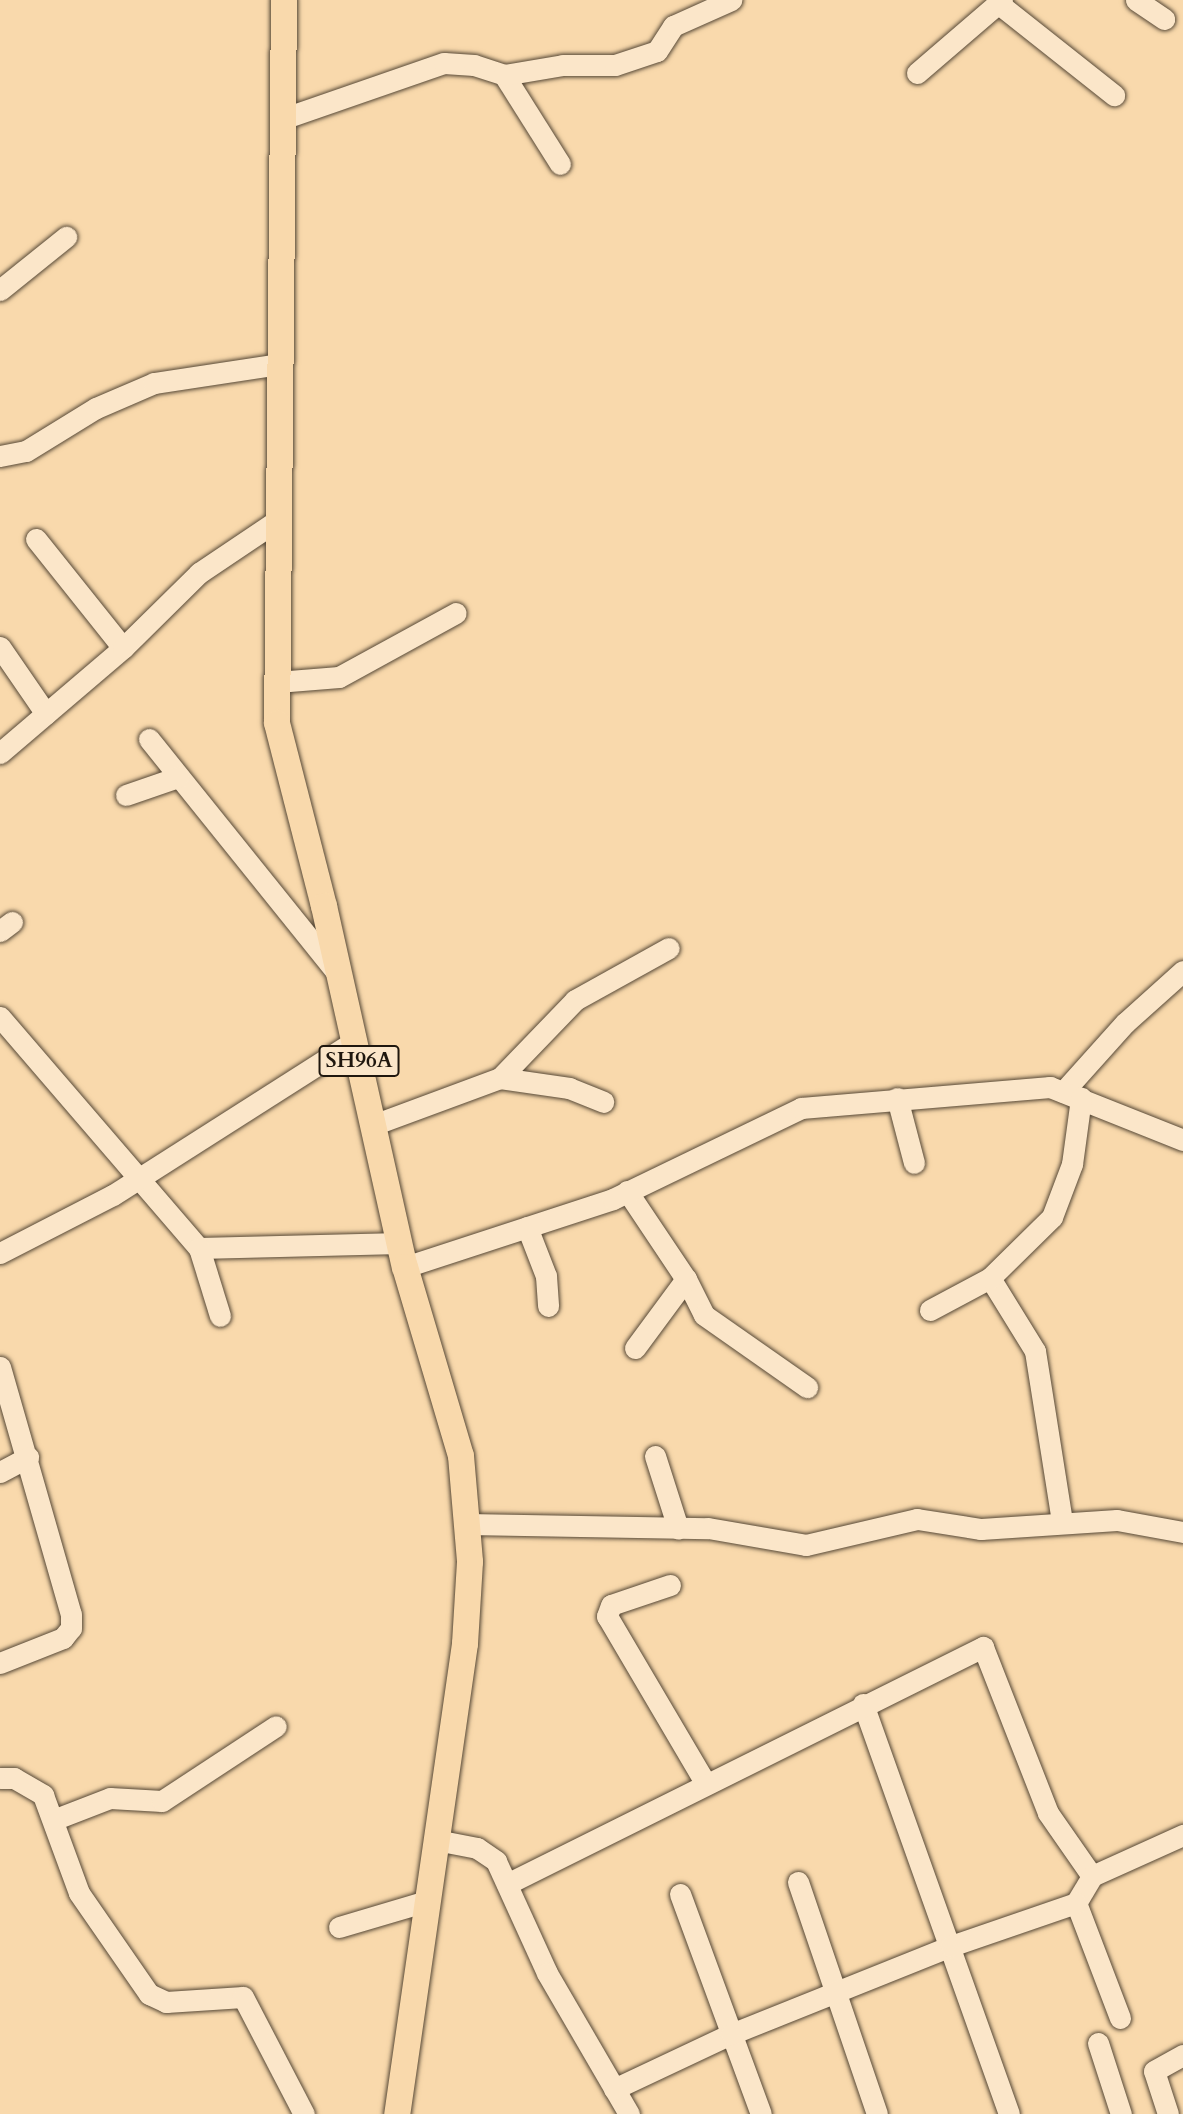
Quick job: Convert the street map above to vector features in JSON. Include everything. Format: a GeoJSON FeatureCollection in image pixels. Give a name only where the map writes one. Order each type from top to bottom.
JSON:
{"type":"FeatureCollection","features":[{"type":"Feature","properties":{"kind":"main road","name":"SH96A"},"geometry":{"type":"LineString","coordinates":[[284,0],[277,723],[340,976],[402,1255],[461,1456],[467,1524],[465,1644],[397,2114]]}},
{"type":"Feature","properties":{"kind":"street"},"geometry":{"type":"LineString","coordinates":[[282,119],[444,63],[474,65],[504,75],[563,65],[615,65],[657,51],[673,26],[731,0]]}},
{"type":"Feature","properties":{"kind":"street"},"geometry":{"type":"LineString","coordinates":[[1136,0],[1164,19]]}},
{"type":"Feature","properties":{"kind":"street"},"geometry":{"type":"LineString","coordinates":[[917,73],[1000,2],[1114,95]]}},
{"type":"Feature","properties":{"kind":"street"},"geometry":{"type":"LineString","coordinates":[[504,75],[560,164]]}},
{"type":"Feature","properties":{"kind":"street"},"geometry":{"type":"LineString","coordinates":[[0,290],[66,237]]}},
{"type":"Feature","properties":{"kind":"street"},"geometry":{"type":"LineString","coordinates":[[4,451],[154,383],[280,364]]}},
{"type":"Feature","properties":{"kind":"street"},"geometry":{"type":"LineString","coordinates":[[0,753],[123,648],[200,573],[278,520]]}},
{"type":"Feature","properties":{"kind":"street"},"geometry":{"type":"LineString","coordinates":[[36,539],[123,648]]}},
{"type":"Feature","properties":{"kind":"street"},"geometry":{"type":"LineString","coordinates":[[277,682],[339,677],[456,613]]}},
{"type":"Feature","properties":{"kind":"street"},"geometry":{"type":"LineString","coordinates":[[0,647],[46,714]]}},
{"type":"Feature","properties":{"kind":"street"},"geometry":{"type":"LineString","coordinates":[[149,739],[340,976]]}},
{"type":"Feature","properties":{"kind":"street"},"geometry":{"type":"LineString","coordinates":[[126,795],[178,777]]}},
{"type":"Feature","properties":{"kind":"street"},"geometry":{"type":"LineString","coordinates":[[373,1125],[500,1078],[575,1000],[668,948]]}},
{"type":"Feature","properties":{"kind":"street"},"geometry":{"type":"LineString","coordinates":[[930,1310],[990,1278],[1038,1234],[1064,1195],[1072,1095],[1125,1023],[1183,971]]}},
{"type":"Feature","properties":{"kind":"street"},"geometry":{"type":"LineString","coordinates":[[0,1017],[137,1181],[199,1248],[220,1316]]}},
{"type":"Feature","properties":{"kind":"street"},"geometry":{"type":"LineString","coordinates":[[0,1253],[137,1181],[355,1041]]}},
{"type":"Feature","properties":{"kind":"street"},"geometry":{"type":"LineString","coordinates":[[500,1078],[569,1088],[603,1102]]}},
{"type":"Feature","properties":{"kind":"street"},"geometry":{"type":"LineString","coordinates":[[199,1248],[402,1255],[527,1227],[627,1191],[801,1108],[1050,1087],[1183,1140]]}},
{"type":"Feature","properties":{"kind":"street"},"geometry":{"type":"LineString","coordinates":[[897,1098],[914,1163]]}},
{"type":"Feature","properties":{"kind":"street"},"geometry":{"type":"LineString","coordinates":[[627,1191],[687,1279],[704,1315],[807,1387]]}},
{"type":"Feature","properties":{"kind":"street"},"geometry":{"type":"LineString","coordinates":[[527,1227],[545,1276],[548,1306]]}},
{"type":"Feature","properties":{"kind":"street"},"geometry":{"type":"LineString","coordinates":[[990,1278],[1035,1351],[1062,1521]]}},
{"type":"Feature","properties":{"kind":"street"},"geometry":{"type":"LineString","coordinates":[[635,1348],[687,1279]]}},
{"type":"Feature","properties":{"kind":"street"},"geometry":{"type":"LineString","coordinates":[[0,1367],[28,1457],[71,1628],[63,1638],[0,1662]]}},
{"type":"Feature","properties":{"kind":"street"},"geometry":{"type":"LineString","coordinates":[[655,1456],[678,1528]]}},
{"type":"Feature","properties":{"kind":"street"},"geometry":{"type":"LineString","coordinates":[[0,1472],[28,1457]]}},
{"type":"Feature","properties":{"kind":"street"},"geometry":{"type":"LineString","coordinates":[[467,1524],[727,1530],[806,1545],[828,1544],[903,1521],[981,1529],[1062,1521],[1117,1520],[1183,1531]]}},
{"type":"Feature","properties":{"kind":"street"},"geometry":{"type":"LineString","coordinates":[[670,1585],[611,1605],[607,1616],[704,1781]]}},
{"type":"Feature","properties":{"kind":"street"},"geometry":{"type":"LineString","coordinates":[[507,1884],[704,1781],[975,1648],[988,1650],[1048,1813],[1092,1876]]}},
{"type":"Feature","properties":{"kind":"street"},"geometry":{"type":"LineString","coordinates":[[863,1704],[1009,2114]]}},
{"type":"Feature","properties":{"kind":"street"},"geometry":{"type":"LineString","coordinates":[[53,1819],[110,1798],[162,1801],[276,1726]]}},
{"type":"Feature","properties":{"kind":"street"},"geometry":{"type":"LineString","coordinates":[[0,1778],[31,1784],[43,1795],[79,1893],[149,1994],[166,2002],[243,1997],[304,2114]]}},
{"type":"Feature","properties":{"kind":"street"},"geometry":{"type":"LineString","coordinates":[[614,2089],[731,2034],[951,1946],[1076,1903],[1092,1876],[1183,1835]]}},
{"type":"Feature","properties":{"kind":"street"},"geometry":{"type":"LineString","coordinates":[[436,1840],[487,1854],[507,1884],[547,1972],[629,2114]]}},
{"type":"Feature","properties":{"kind":"street"},"geometry":{"type":"LineString","coordinates":[[798,1882],[877,2114]]}},
{"type":"Feature","properties":{"kind":"street"},"geometry":{"type":"LineString","coordinates":[[680,1894],[761,2114]]}},
{"type":"Feature","properties":{"kind":"street"},"geometry":{"type":"LineString","coordinates":[[339,1927],[427,1901]]}},
{"type":"Feature","properties":{"kind":"street"},"geometry":{"type":"LineString","coordinates":[[1076,1903],[1120,2018]]}},
{"type":"Feature","properties":{"kind":"street"},"geometry":{"type":"LineString","coordinates":[[1098,2043],[1121,2114]]}},
{"type":"Feature","properties":{"kind":"street"},"geometry":{"type":"LineString","coordinates":[[1168,2114],[1154,2071],[1183,2055]]}}]}
